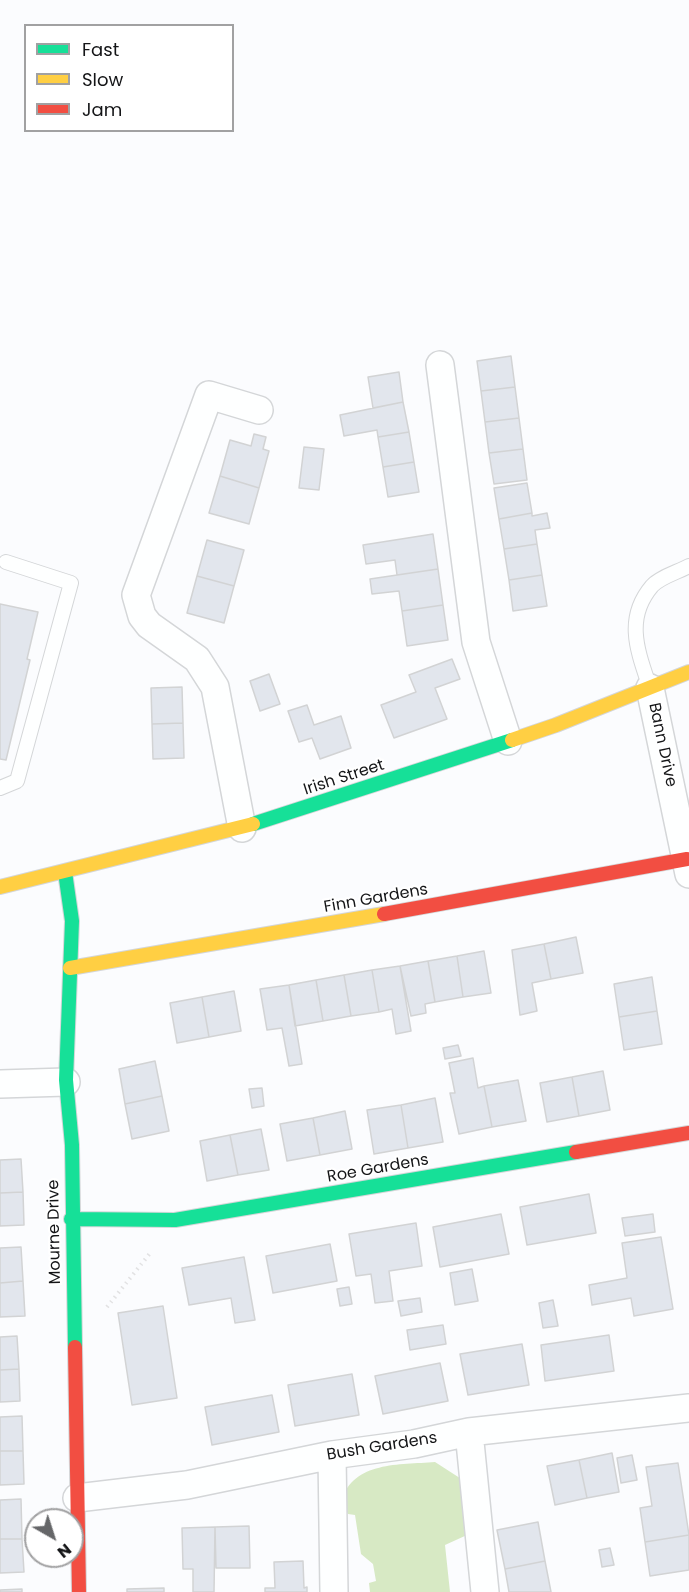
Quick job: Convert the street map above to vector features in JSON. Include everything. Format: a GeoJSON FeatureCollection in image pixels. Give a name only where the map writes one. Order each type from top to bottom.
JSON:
{"type":"FeatureCollection","features":[{"type":"Feature","properties":{"kind":"street"},"geometry":{"type":"LineString","coordinates":[[440,365],[476,642],[508,741]]}},
{"type":"Feature","properties":{"kind":"street"},"geometry":{"type":"LineString","coordinates":[[242,828],[215,687],[197,659],[149,625],[142,616],[136,595],[209,395],[259,410]]}},
{"type":"Feature","properties":{"kind":"street","name":"Irish Street"},"geometry":{"type":"LineString","coordinates":[[0,887],[242,828],[508,741],[689,672]]}},
{"type":"Feature","properties":{"kind":"street","name":"Bann Drive"},"geometry":{"type":"LineString","coordinates":[[650,688],[688,866]]}},
{"type":"Feature","properties":{"kind":"street","name":"Finn Gardens"},"geometry":{"type":"LineString","coordinates":[[70,968],[658,866],[688,866]]}},
{"type":"Feature","properties":{"kind":"street","name":"Mourne Drive"},"geometry":{"type":"LineString","coordinates":[[65,872],[70,890],[66,1082],[72,1145],[71,1219],[79,1592]]}},
{"type":"Feature","properties":{"kind":"street"},"geometry":{"type":"LineString","coordinates":[[0,1084],[66,1082]]}},
{"type":"Feature","properties":{"kind":"street","name":"Roe Gardens"},"geometry":{"type":"LineString","coordinates":[[71,1219],[175,1220],[689,1132]]}},
{"type":"Feature","properties":{"kind":"street","name":"Bush Gardens"},"geometry":{"type":"LineString","coordinates":[[77,1498],[187,1485],[332,1455],[414,1444],[469,1432],[689,1408]]}},
{"type":"Feature","properties":{"kind":"street"},"geometry":{"type":"LineString","coordinates":[[469,1432],[485,1592]]}},
{"type":"Feature","properties":{"kind":"street"},"geometry":{"type":"LineString","coordinates":[[332,1455],[334,1592]]}},
{"type":"Feature","properties":{"kind":"lane"},"geometry":{"type":"LineString","coordinates":[[0,788],[17,781],[70,583],[6,562]]}},
{"type":"Feature","properties":{"kind":"lane"},"geometry":{"type":"LineString","coordinates":[[650,688],[635,642],[638,609],[653,585],[689,566]]}},
{"type":"Feature","properties":{"kind":"path"},"geometry":{"type":"LineString","coordinates":[[103,1313],[175,1220]]}},
{"type":"Feature","properties":{"kind":"green space"},"geometry":{"type":"Polygon","coordinates":[[[435,1462],[466,1482],[467,1535],[445,1545],[450,1592],[370,1592],[369,1583],[376,1581],[373,1564],[361,1554],[355,1515],[348,1514],[341,1501],[347,1488],[356,1478],[379,1468],[435,1462]]]}},
{"type":"Feature","properties":{"kind":"building"},"geometry":{"type":"Polygon","coordinates":[[[511,356],[515,387],[481,391],[477,361],[511,356]]]}},
{"type":"Feature","properties":{"kind":"building"},"geometry":{"type":"Polygon","coordinates":[[[399,372],[403,402],[373,408],[368,377],[399,372]]]}},
{"type":"Feature","properties":{"kind":"building"},"geometry":{"type":"Polygon","coordinates":[[[515,387],[519,418],[485,422],[481,391],[515,387]]]}},
{"type":"Feature","properties":{"kind":"building"},"geometry":{"type":"Polygon","coordinates":[[[403,402],[409,432],[378,437],[377,430],[344,436],[340,415],[403,402]]]}},
{"type":"Feature","properties":{"kind":"building"},"geometry":{"type":"Polygon","coordinates":[[[519,418],[523,449],[489,453],[485,422],[519,418]]]}},
{"type":"Feature","properties":{"kind":"building"},"geometry":{"type":"Polygon","coordinates":[[[409,432],[414,462],[383,467],[378,437],[409,432]]]}},
{"type":"Feature","properties":{"kind":"building"},"geometry":{"type":"Polygon","coordinates":[[[254,434],[266,437],[263,449],[269,451],[259,488],[220,476],[230,440],[251,446],[254,434]]]}},
{"type":"Feature","properties":{"kind":"building"},"geometry":{"type":"Polygon","coordinates":[[[304,447],[324,449],[319,490],[299,488],[304,447]]]}},
{"type":"Feature","properties":{"kind":"building"},"geometry":{"type":"Polygon","coordinates":[[[523,449],[527,480],[494,484],[489,453],[523,449]]]}},
{"type":"Feature","properties":{"kind":"building"},"geometry":{"type":"Polygon","coordinates":[[[414,462],[419,492],[388,497],[383,467],[414,462]]]}},
{"type":"Feature","properties":{"kind":"building"},"geometry":{"type":"Polygon","coordinates":[[[220,476],[259,488],[249,524],[209,513],[220,476]]]}},
{"type":"Feature","properties":{"kind":"building"},"geometry":{"type":"Polygon","coordinates":[[[527,483],[532,513],[499,519],[494,488],[527,483]]]}},
{"type":"Feature","properties":{"kind":"building"},"geometry":{"type":"Polygon","coordinates":[[[532,513],[532,516],[547,513],[550,528],[535,530],[537,544],[504,549],[499,519],[532,513]]]}},
{"type":"Feature","properties":{"kind":"building"},"geometry":{"type":"Polygon","coordinates":[[[433,534],[438,569],[397,575],[395,560],[366,564],[363,545],[433,534]]]}},
{"type":"Feature","properties":{"kind":"building"},"geometry":{"type":"Polygon","coordinates":[[[207,540],[244,550],[234,586],[197,576],[207,540]]]}},
{"type":"Feature","properties":{"kind":"building"},"geometry":{"type":"Polygon","coordinates":[[[537,544],[542,575],[509,580],[504,549],[537,544]]]}},
{"type":"Feature","properties":{"kind":"building"},"geometry":{"type":"Polygon","coordinates":[[[438,569],[443,605],[402,611],[399,591],[372,594],[370,579],[438,569]]]}},
{"type":"Feature","properties":{"kind":"building"},"geometry":{"type":"Polygon","coordinates":[[[542,575],[547,606],[513,611],[509,580],[542,575]]]}},
{"type":"Feature","properties":{"kind":"building"},"geometry":{"type":"Polygon","coordinates":[[[197,576],[234,586],[224,623],[187,613],[197,576]]]}},
{"type":"Feature","properties":{"kind":"building"},"geometry":{"type":"Polygon","coordinates":[[[0,604],[38,612],[27,659],[30,660],[6,760],[0,759],[0,604]]]}},
{"type":"Feature","properties":{"kind":"building"},"geometry":{"type":"Polygon","coordinates":[[[443,605],[448,640],[407,646],[402,611],[443,605]]]}},
{"type":"Feature","properties":{"kind":"building"},"geometry":{"type":"Polygon","coordinates":[[[452,659],[460,679],[435,688],[447,719],[394,738],[381,705],[416,692],[409,675],[452,659]]]}},
{"type":"Feature","properties":{"kind":"building"},"geometry":{"type":"Polygon","coordinates":[[[269,674],[280,704],[260,711],[250,681],[269,674]]]}},
{"type":"Feature","properties":{"kind":"building"},"geometry":{"type":"Polygon","coordinates":[[[182,687],[183,723],[152,724],[151,688],[182,687]]]}},
{"type":"Feature","properties":{"kind":"building"},"geometry":{"type":"Polygon","coordinates":[[[307,705],[314,725],[341,716],[351,748],[320,759],[312,738],[299,742],[288,711],[307,705]]]}},
{"type":"Feature","properties":{"kind":"building"},"geometry":{"type":"Polygon","coordinates":[[[183,723],[184,758],[153,759],[152,724],[183,723]]]}},
{"type":"Feature","properties":{"kind":"building"},"geometry":{"type":"Polygon","coordinates":[[[576,937],[583,973],[551,979],[544,944],[576,937]]]}},
{"type":"Feature","properties":{"kind":"building"},"geometry":{"type":"Polygon","coordinates":[[[544,944],[551,979],[532,983],[537,1011],[520,1015],[512,950],[544,944]]]}},
{"type":"Feature","properties":{"kind":"building"},"geometry":{"type":"Polygon","coordinates":[[[484,951],[491,993],[463,997],[457,956],[484,951]]]}},
{"type":"Feature","properties":{"kind":"building"},"geometry":{"type":"Polygon","coordinates":[[[457,956],[463,997],[435,1002],[428,961],[457,956]]]}},
{"type":"Feature","properties":{"kind":"building"},"geometry":{"type":"Polygon","coordinates":[[[428,961],[435,1002],[425,1004],[426,1013],[411,1016],[400,966],[428,961]]]}},
{"type":"Feature","properties":{"kind":"building"},"geometry":{"type":"Polygon","coordinates":[[[400,966],[411,1031],[396,1034],[392,1009],[379,1012],[372,970],[400,966]]]}},
{"type":"Feature","properties":{"kind":"building"},"geometry":{"type":"Polygon","coordinates":[[[372,970],[379,1012],[351,1016],[344,975],[372,970]]]}},
{"type":"Feature","properties":{"kind":"building"},"geometry":{"type":"Polygon","coordinates":[[[344,975],[351,1016],[323,1021],[316,980],[344,975]]]}},
{"type":"Feature","properties":{"kind":"building"},"geometry":{"type":"Polygon","coordinates":[[[652,977],[657,1011],[619,1017],[614,984],[652,977]]]}},
{"type":"Feature","properties":{"kind":"building"},"geometry":{"type":"Polygon","coordinates":[[[316,980],[323,1021],[295,1026],[289,985],[316,980]]]}},
{"type":"Feature","properties":{"kind":"building"},"geometry":{"type":"Polygon","coordinates":[[[289,985],[302,1064],[289,1066],[282,1028],[267,1030],[260,989],[289,985]]]}},
{"type":"Feature","properties":{"kind":"building"},"geometry":{"type":"Polygon","coordinates":[[[234,991],[241,1031],[209,1037],[202,997],[234,991]]]}},
{"type":"Feature","properties":{"kind":"building"},"geometry":{"type":"Polygon","coordinates":[[[202,997],[209,1037],[177,1043],[170,1003],[202,997]]]}},
{"type":"Feature","properties":{"kind":"building"},"geometry":{"type":"Polygon","coordinates":[[[657,1011],[662,1044],[624,1050],[619,1017],[657,1011]]]}},
{"type":"Feature","properties":{"kind":"building"},"geometry":{"type":"Polygon","coordinates":[[[458,1045],[461,1056],[445,1059],[443,1048],[458,1045]]]}},
{"type":"Feature","properties":{"kind":"building"},"geometry":{"type":"Polygon","coordinates":[[[473,1058],[478,1088],[484,1086],[492,1127],[459,1134],[450,1093],[455,1093],[449,1063],[473,1058]]]}},
{"type":"Feature","properties":{"kind":"building"},"geometry":{"type":"Polygon","coordinates":[[[155,1061],[162,1096],[125,1104],[119,1069],[155,1061]]]}},
{"type":"Feature","properties":{"kind":"building"},"geometry":{"type":"Polygon","coordinates":[[[603,1071],[610,1110],[579,1116],[572,1077],[603,1071]]]}},
{"type":"Feature","properties":{"kind":"building"},"geometry":{"type":"Polygon","coordinates":[[[572,1077],[579,1116],[547,1122],[540,1083],[572,1077]]]}},
{"type":"Feature","properties":{"kind":"building"},"geometry":{"type":"Polygon","coordinates":[[[518,1080],[526,1121],[492,1127],[484,1086],[518,1080]]]}},
{"type":"Feature","properties":{"kind":"building"},"geometry":{"type":"Polygon","coordinates":[[[262,1088],[264,1106],[252,1108],[249,1089],[262,1088]]]}},
{"type":"Feature","properties":{"kind":"building"},"geometry":{"type":"Polygon","coordinates":[[[162,1096],[169,1131],[132,1139],[125,1104],[162,1096]]]}},
{"type":"Feature","properties":{"kind":"building"},"geometry":{"type":"Polygon","coordinates":[[[435,1098],[443,1142],[408,1148],[401,1105],[435,1098]]]}},
{"type":"Feature","properties":{"kind":"building"},"geometry":{"type":"Polygon","coordinates":[[[401,1105],[408,1148],[374,1154],[367,1110],[401,1105]]]}},
{"type":"Feature","properties":{"kind":"building"},"geometry":{"type":"Polygon","coordinates":[[[345,1111],[352,1149],[320,1155],[313,1118],[345,1111]]]}},
{"type":"Feature","properties":{"kind":"building"},"geometry":{"type":"Polygon","coordinates":[[[313,1118],[320,1155],[287,1161],[280,1124],[313,1118]]]}},
{"type":"Feature","properties":{"kind":"building"},"geometry":{"type":"Polygon","coordinates":[[[261,1129],[269,1170],[238,1175],[230,1135],[261,1129]]]}},
{"type":"Feature","properties":{"kind":"building"},"geometry":{"type":"Polygon","coordinates":[[[230,1135],[238,1175],[207,1181],[200,1141],[230,1135]]]}},
{"type":"Feature","properties":{"kind":"building"},"geometry":{"type":"Polygon","coordinates":[[[21,1159],[23,1192],[0,1193],[0,1160],[21,1159]]]}},
{"type":"Feature","properties":{"kind":"building"},"geometry":{"type":"Polygon","coordinates":[[[23,1192],[24,1225],[0,1226],[0,1193],[23,1192]]]}},
{"type":"Feature","properties":{"kind":"building"},"geometry":{"type":"Polygon","coordinates":[[[589,1194],[596,1233],[527,1245],[520,1207],[589,1194]]]}},
{"type":"Feature","properties":{"kind":"building"},"geometry":{"type":"Polygon","coordinates":[[[501,1214],[509,1254],[440,1267],[433,1227],[501,1214]]]}},
{"type":"Feature","properties":{"kind":"building"},"geometry":{"type":"Polygon","coordinates":[[[653,1214],[655,1232],[625,1236],[622,1218],[653,1214]]]}},
{"type":"Feature","properties":{"kind":"building"},"geometry":{"type":"Polygon","coordinates":[[[416,1223],[422,1266],[389,1271],[393,1301],[375,1303],[371,1274],[356,1276],[349,1234],[416,1223]]]}},
{"type":"Feature","properties":{"kind":"building"},"geometry":{"type":"Polygon","coordinates":[[[661,1237],[673,1309],[634,1316],[631,1298],[592,1305],[589,1285],[627,1278],[622,1243],[661,1237]]]}},
{"type":"Feature","properties":{"kind":"building"},"geometry":{"type":"Polygon","coordinates":[[[330,1244],[337,1281],[273,1293],[266,1256],[330,1244]]]}},
{"type":"Feature","properties":{"kind":"building"},"geometry":{"type":"Polygon","coordinates":[[[21,1247],[23,1281],[0,1283],[0,1248],[21,1247]]]}},
{"type":"Feature","properties":{"kind":"building"},"geometry":{"type":"Polygon","coordinates":[[[244,1257],[255,1320],[235,1323],[231,1298],[189,1305],[182,1268],[244,1257]]]}},
{"type":"Feature","properties":{"kind":"building"},"geometry":{"type":"Polygon","coordinates":[[[472,1269],[478,1301],[455,1305],[450,1273],[472,1269]]]}},
{"type":"Feature","properties":{"kind":"building"},"geometry":{"type":"Polygon","coordinates":[[[23,1281],[25,1316],[0,1317],[0,1283],[23,1281]]]}},
{"type":"Feature","properties":{"kind":"building"},"geometry":{"type":"Polygon","coordinates":[[[349,1287],[352,1304],[340,1306],[337,1289],[349,1287]]]}},
{"type":"Feature","properties":{"kind":"building"},"geometry":{"type":"Polygon","coordinates":[[[420,1298],[422,1312],[401,1316],[398,1301],[420,1298]]]}},
{"type":"Feature","properties":{"kind":"building"},"geometry":{"type":"Polygon","coordinates":[[[553,1300],[558,1326],[543,1328],[539,1303],[553,1300]]]}},
{"type":"Feature","properties":{"kind":"building"},"geometry":{"type":"Polygon","coordinates":[[[163,1306],[177,1398],[132,1405],[118,1313],[163,1306]]]}},
{"type":"Feature","properties":{"kind":"building"},"geometry":{"type":"Polygon","coordinates":[[[443,1325],[446,1344],[410,1350],[407,1330],[443,1325]]]}},
{"type":"Feature","properties":{"kind":"building"},"geometry":{"type":"Polygon","coordinates":[[[609,1335],[614,1371],[545,1381],[541,1345],[609,1335]]]}},
{"type":"Feature","properties":{"kind":"building"},"geometry":{"type":"Polygon","coordinates":[[[17,1336],[19,1369],[0,1370],[0,1337],[17,1336]]]}},
{"type":"Feature","properties":{"kind":"building"},"geometry":{"type":"Polygon","coordinates":[[[522,1344],[529,1385],[468,1395],[460,1354],[522,1344]]]}},
{"type":"Feature","properties":{"kind":"building"},"geometry":{"type":"Polygon","coordinates":[[[440,1363],[448,1401],[383,1414],[375,1376],[440,1363]]]}},
{"type":"Feature","properties":{"kind":"building"},"geometry":{"type":"Polygon","coordinates":[[[19,1369],[20,1401],[0,1402],[0,1370],[19,1369]]]}},
{"type":"Feature","properties":{"kind":"building"},"geometry":{"type":"Polygon","coordinates":[[[352,1374],[359,1415],[295,1426],[288,1385],[352,1374]]]}},
{"type":"Feature","properties":{"kind":"building"},"geometry":{"type":"Polygon","coordinates":[[[272,1395],[279,1432],[212,1445],[205,1407],[272,1395]]]}},
{"type":"Feature","properties":{"kind":"building"},"geometry":{"type":"Polygon","coordinates":[[[22,1416],[23,1451],[0,1451],[0,1417],[22,1416]]]}},
{"type":"Feature","properties":{"kind":"building"},"geometry":{"type":"Polygon","coordinates":[[[0,1451],[23,1451],[24,1484],[0,1485],[0,1451]]]}},
{"type":"Feature","properties":{"kind":"building"},"geometry":{"type":"Polygon","coordinates":[[[612,1453],[619,1492],[587,1498],[579,1460],[612,1453]]]}},
{"type":"Feature","properties":{"kind":"building"},"geometry":{"type":"Polygon","coordinates":[[[632,1455],[637,1480],[621,1483],[617,1458],[632,1455]]]}},
{"type":"Feature","properties":{"kind":"building"},"geometry":{"type":"Polygon","coordinates":[[[579,1460],[587,1498],[555,1505],[547,1466],[579,1460]]]}},
{"type":"Feature","properties":{"kind":"building"},"geometry":{"type":"Polygon","coordinates":[[[678,1463],[689,1535],[645,1542],[640,1508],[652,1506],[646,1467],[678,1463]]]}},
{"type":"Feature","properties":{"kind":"building"},"geometry":{"type":"Polygon","coordinates":[[[21,1499],[22,1539],[0,1539],[0,1500],[21,1499]]]}},
{"type":"Feature","properties":{"kind":"building"},"geometry":{"type":"Polygon","coordinates":[[[538,1522],[545,1561],[505,1569],[497,1530],[538,1522]]]}},
{"type":"Feature","properties":{"kind":"building"},"geometry":{"type":"Polygon","coordinates":[[[249,1526],[250,1568],[216,1568],[215,1527],[249,1526]]]}},
{"type":"Feature","properties":{"kind":"building"},"geometry":{"type":"Polygon","coordinates":[[[215,1527],[214,1592],[193,1592],[193,1569],[183,1569],[182,1528],[215,1527]]]}},
{"type":"Feature","properties":{"kind":"building"},"geometry":{"type":"Polygon","coordinates":[[[689,1535],[689,1570],[650,1576],[645,1542],[689,1535]]]}},
{"type":"Feature","properties":{"kind":"building"},"geometry":{"type":"Polygon","coordinates":[[[0,1539],[22,1539],[24,1572],[0,1573],[0,1539]]]}},
{"type":"Feature","properties":{"kind":"building"},"geometry":{"type":"Polygon","coordinates":[[[610,1548],[614,1565],[602,1567],[599,1550],[610,1548]]]}},
{"type":"Feature","properties":{"kind":"building"},"geometry":{"type":"Polygon","coordinates":[[[303,1561],[304,1588],[307,1587],[307,1592],[265,1592],[265,1588],[275,1588],[274,1562],[303,1561]]]}},
{"type":"Feature","properties":{"kind":"building"},"geometry":{"type":"Polygon","coordinates":[[[545,1561],[551,1592],[509,1592],[505,1569],[545,1561]]]}},
{"type":"Feature","properties":{"kind":"building"},"geometry":{"type":"Polygon","coordinates":[[[164,1588],[164,1592],[127,1592],[127,1589],[164,1588]]]}},
{"type":"Feature","properties":{"kind":"building"},"geometry":{"type":"Polygon","coordinates":[[[22,1589],[22,1592],[0,1592],[0,1590],[22,1589]]]}},
{"type":"Feature","properties":{"kind":"traffic: fast"},"geometry":{"type":"LineString","coordinates":[[253,824],[512,740]]}},
{"type":"Feature","properties":{"kind":"traffic: fast"},"geometry":{"type":"LineString","coordinates":[[65,872],[72,921],[66,1080],[72,1145],[75,1347]]}},
{"type":"Feature","properties":{"kind":"traffic: fast"},"geometry":{"type":"LineString","coordinates":[[71,1219],[175,1220],[576,1152]]}},
{"type":"Feature","properties":{"kind":"traffic: slow"},"geometry":{"type":"LineString","coordinates":[[512,740],[689,672]]}},
{"type":"Feature","properties":{"kind":"traffic: slow"},"geometry":{"type":"LineString","coordinates":[[0,887],[253,824]]}},
{"type":"Feature","properties":{"kind":"traffic: slow"},"geometry":{"type":"LineString","coordinates":[[70,968],[384,914]]}},
{"type":"Feature","properties":{"kind":"traffic: jam"},"geometry":{"type":"LineString","coordinates":[[384,914],[687,859]]}},
{"type":"Feature","properties":{"kind":"traffic: jam"},"geometry":{"type":"LineString","coordinates":[[576,1152],[689,1133]]}},
{"type":"Feature","properties":{"kind":"traffic: jam"},"geometry":{"type":"LineString","coordinates":[[75,1347],[79,1592]]}}]}
